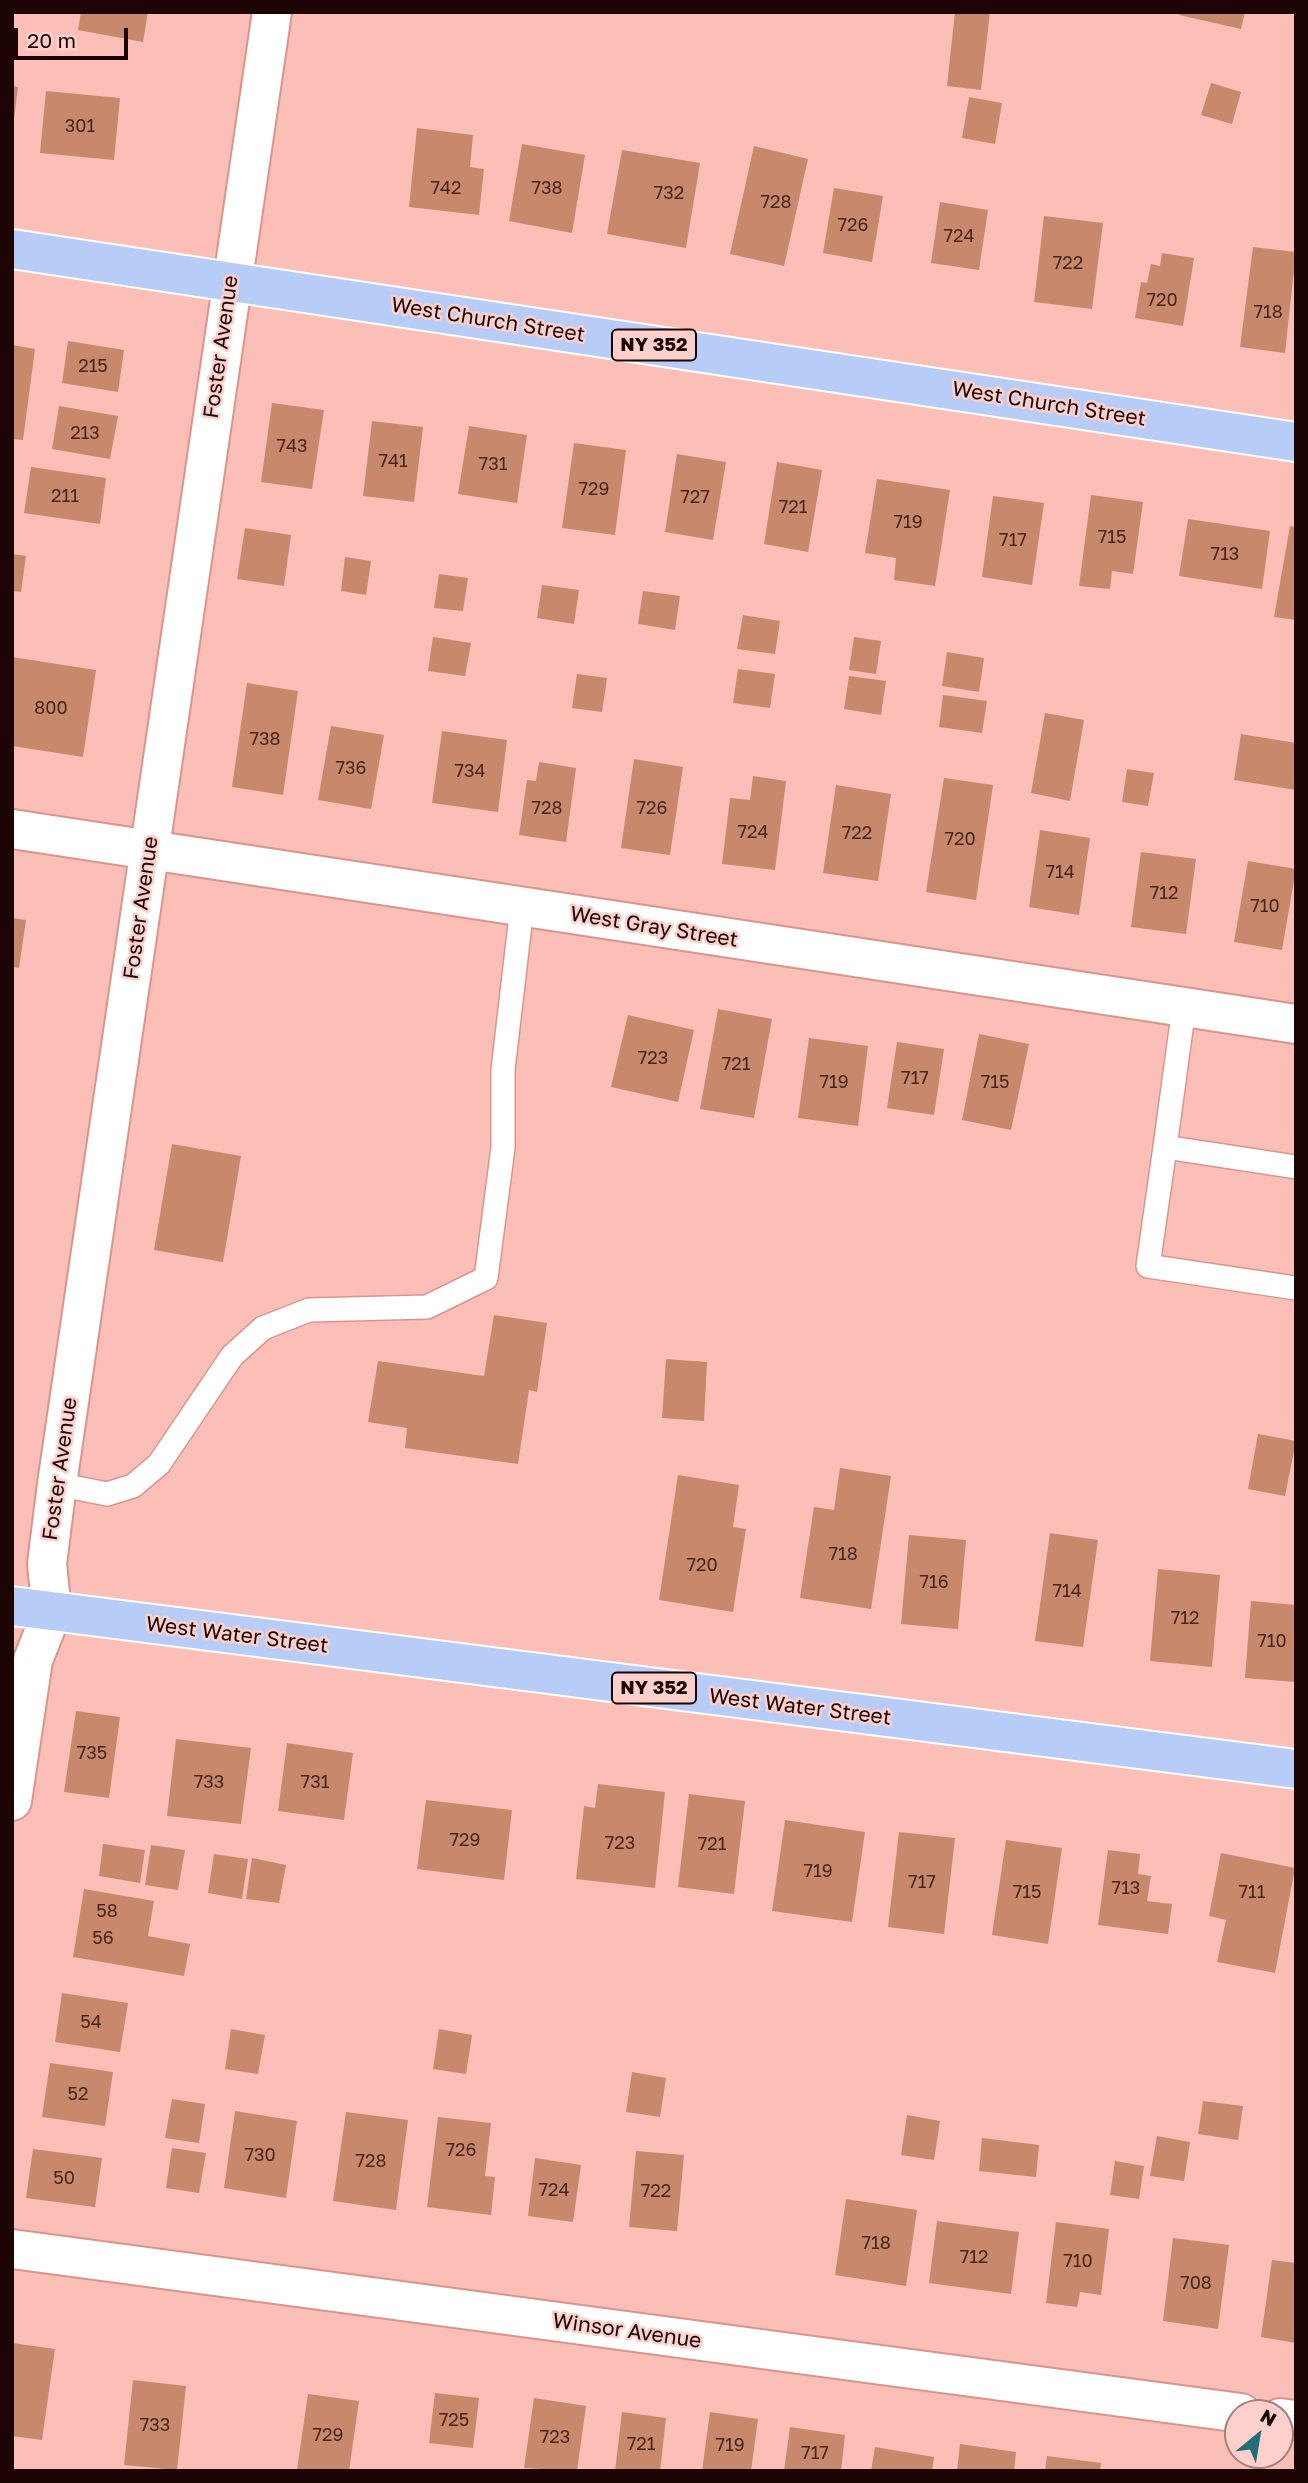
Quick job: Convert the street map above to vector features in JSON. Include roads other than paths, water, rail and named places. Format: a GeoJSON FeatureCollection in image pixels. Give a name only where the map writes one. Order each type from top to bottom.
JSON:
{"type":"FeatureCollection","features":[{"type":"Feature","properties":{"kind":"main road","name":"West Church Street"},"geometry":{"type":"LineString","coordinates":[[12,249],[1296,442]]}},
{"type":"Feature","properties":{"kind":"main road","name":"West Water Street"},"geometry":{"type":"LineString","coordinates":[[12,1606],[1296,1769]]}},
{"type":"Feature","properties":{"kind":"street","name":"Foster Avenue"},"geometry":{"type":"LineString","coordinates":[[12,1801],[33,1660],[52,1612],[47,1564],[57,1484],[230,281],[272,12]]}},
{"type":"Feature","properties":{"kind":"street","name":"West Gray Street"},"geometry":{"type":"LineString","coordinates":[[12,829],[1296,1024]]}},
{"type":"Feature","properties":{"kind":"street","name":"Winsor Avenue"},"geometry":{"type":"LineString","coordinates":[[12,2249],[1224,2411]]}},
{"type":"Feature","properties":{"kind":"lane"},"geometry":{"type":"LineString","coordinates":[[57,1484],[107,1494],[133,1486],[159,1464],[232,1356],[263,1328],[309,1310],[427,1307],[486,1278],[503,1148],[503,1069],[522,907]]}},
{"type":"Feature","properties":{"kind":"lane"},"geometry":{"type":"LineString","coordinates":[[1184,1007],[1147,1266],[1296,1288]]}},
{"type":"Feature","properties":{"kind":"lane"},"geometry":{"type":"LineString","coordinates":[[1165,1147],[1296,1167]]}}]}
